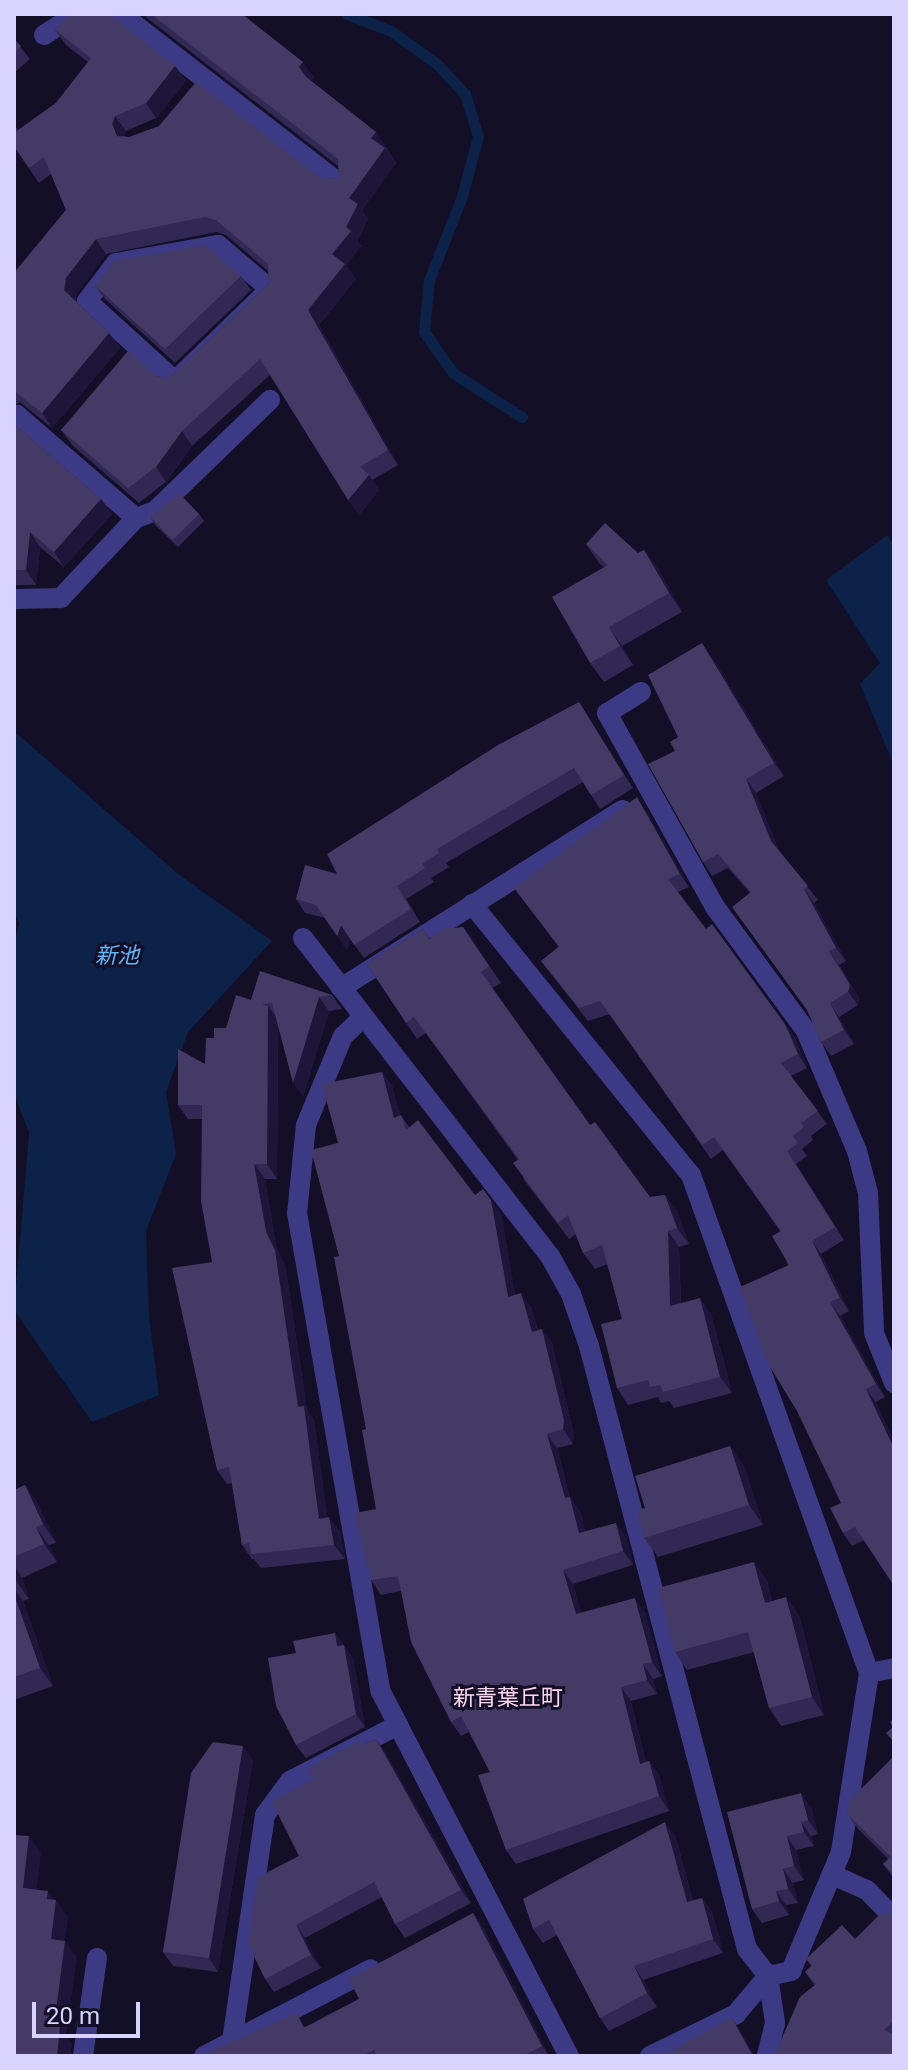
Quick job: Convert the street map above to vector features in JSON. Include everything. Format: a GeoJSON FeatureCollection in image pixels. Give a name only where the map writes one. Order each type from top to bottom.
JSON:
{"type":"FeatureCollection","features":[{"type":"Feature","properties":{"kind":"street"},"geometry":{"type":"LineString","coordinates":[[44,35],[76,14]]}},
{"type":"Feature","properties":{"kind":"street"},"geometry":{"type":"LineString","coordinates":[[121,14],[340,184]]}},
{"type":"Feature","properties":{"kind":"street"},"geometry":{"type":"LineString","coordinates":[[188,98],[204,78]]}},
{"type":"Feature","properties":{"kind":"street"},"geometry":{"type":"LineString","coordinates":[[218,245],[270,289],[175,381],[132,354],[87,301],[116,263],[218,245]]}},
{"type":"Feature","properties":{"kind":"street"},"geometry":{"type":"LineString","coordinates":[[14,599],[61,598],[136,518],[155,511],[270,400]]}},
{"type":"Feature","properties":{"kind":"street"},"geometry":{"type":"LineString","coordinates":[[14,420],[17,415],[136,518]]}},
{"type":"Feature","properties":{"kind":"street"},"geometry":{"type":"LineString","coordinates":[[54,446],[72,424]]}},
{"type":"Feature","properties":{"kind":"street"},"geometry":{"type":"LineString","coordinates":[[641,692],[607,713],[715,907],[800,1021],[843,1114],[868,1193],[874,1333],[894,1383]]}},
{"type":"Feature","properties":{"kind":"street"},"geometry":{"type":"LineString","coordinates":[[341,988],[650,793]]}},
{"type":"Feature","properties":{"kind":"street"},"geometry":{"type":"LineString","coordinates":[[472,904],[691,1175],[869,1673],[841,1852],[791,1971],[768,1976],[736,2014],[650,2056]]}},
{"type":"Feature","properties":{"kind":"street"},"geometry":{"type":"LineString","coordinates":[[303,938],[550,1256],[571,1294],[589,1346],[747,1949],[768,1976],[775,2023],[767,2056]]}},
{"type":"Feature","properties":{"kind":"street"},"geometry":{"type":"LineString","coordinates":[[363,1017],[343,1036],[306,1125],[297,1213],[381,1692],[485,1910],[569,2056]]}},
{"type":"Feature","properties":{"kind":"street"},"geometry":{"type":"LineString","coordinates":[[869,1673],[894,1668]]}},
{"type":"Feature","properties":{"kind":"street"},"geometry":{"type":"LineString","coordinates":[[232,2041],[265,1815],[290,1781],[398,1725]]}},
{"type":"Feature","properties":{"kind":"street"},"geometry":{"type":"LineString","coordinates":[[833,1875],[867,1890],[894,1918]]}},
{"type":"Feature","properties":{"kind":"street"},"geometry":{"type":"LineString","coordinates":[[204,2056],[396,1956]]}},
{"type":"Feature","properties":{"kind":"street"},"geometry":{"type":"LineString","coordinates":[[83,2056],[97,1958]]}},
{"type":"Feature","properties":{"kind":"water"},"geometry":{"type":"Polygon","coordinates":[[[887,535],[894,545],[894,766],[860,684],[880,663],[826,580],[887,535]]]}},
{"type":"Feature","properties":{"kind":"water","name":"新池"},"geometry":{"type":"Polygon","coordinates":[[[14,731],[177,873],[272,941],[188,1032],[166,1092],[176,1154],[146,1231],[149,1317],[159,1395],[92,1422],[14,1310],[29,1133],[14,1093],[14,946],[19,923],[14,912],[14,731]]]}},
{"type":"Feature","properties":{"kind":"building"},"geometry":{"type":"Polygon","coordinates":[[[69,14],[83,17],[85,14],[109,14],[175,66],[146,103],[115,116],[112,124],[117,136],[129,137],[159,126],[196,82],[322,179],[339,178],[338,159],[151,14],[242,14],[303,62],[299,67],[305,76],[376,132],[371,138],[385,148],[349,198],[358,204],[346,227],[351,231],[332,254],[345,264],[308,310],[388,450],[360,467],[369,475],[348,500],[260,359],[182,431],[156,467],[128,488],[61,430],[128,351],[156,376],[169,378],[269,283],[268,264],[216,220],[205,217],[96,239],[66,278],[64,290],[109,333],[42,413],[14,391],[14,273],[66,210],[44,157],[29,168],[14,146],[14,133],[56,103],[91,58],[55,30],[69,14]]]}},
{"type":"Feature","properties":{"kind":"building"},"geometry":{"type":"Polygon","coordinates":[[[14,39],[21,46],[14,53],[14,39]]]}},
{"type":"Feature","properties":{"kind":"building"},"geometry":{"type":"Polygon","coordinates":[[[205,245],[241,276],[165,349],[95,286],[114,261],[205,245]]]}},
{"type":"Feature","properties":{"kind":"building"},"geometry":{"type":"Polygon","coordinates":[[[14,424],[101,499],[54,552],[30,532],[26,570],[14,570],[14,424]]]}},
{"type":"Feature","properties":{"kind":"building"},"geometry":{"type":"Polygon","coordinates":[[[179,493],[199,514],[173,540],[150,517],[179,493]]]}},
{"type":"Feature","properties":{"kind":"building"},"geometry":{"type":"Polygon","coordinates":[[[605,523],[638,553],[644,550],[669,593],[609,627],[620,646],[590,663],[552,597],[608,565],[586,544],[605,523]]]}},
{"type":"Feature","properties":{"kind":"building"},"geometry":{"type":"Polygon","coordinates":[[[702,643],[774,763],[746,779],[771,841],[808,886],[804,889],[836,948],[829,951],[850,985],[848,992],[830,1003],[844,1030],[821,1042],[807,1010],[732,907],[751,892],[718,854],[703,862],[648,764],[675,751],[670,742],[678,737],[648,675],[702,643]]]}},
{"type":"Feature","properties":{"kind":"building"},"geometry":{"type":"Polygon","coordinates":[[[579,702],[624,775],[591,795],[574,768],[437,849],[439,853],[422,864],[425,868],[397,886],[411,909],[354,945],[341,925],[337,936],[316,905],[296,899],[305,865],[337,874],[327,854],[498,745],[579,702]]]}},
{"type":"Feature","properties":{"kind":"building"},"geometry":{"type":"Polygon","coordinates":[[[637,797],[680,874],[668,879],[706,929],[712,924],[785,1024],[798,1054],[781,1063],[818,1111],[801,1123],[804,1127],[793,1136],[798,1143],[787,1151],[835,1227],[812,1241],[840,1298],[830,1302],[876,1384],[866,1389],[894,1448],[894,1586],[855,1527],[843,1533],[830,1508],[841,1503],[797,1411],[767,1362],[740,1287],[789,1265],[772,1236],[781,1231],[714,1137],[702,1145],[600,1001],[579,1008],[541,961],[559,947],[514,888],[637,797]]]}},
{"type":"Feature","properties":{"kind":"building"},"geometry":{"type":"Polygon","coordinates":[[[463,927],[489,966],[481,972],[590,1125],[595,1122],[650,1197],[665,1195],[677,1228],[668,1231],[670,1306],[700,1298],[720,1377],[663,1392],[660,1385],[650,1387],[648,1380],[617,1388],[601,1324],[622,1319],[602,1245],[583,1253],[568,1215],[558,1223],[513,1163],[519,1159],[414,1017],[406,1023],[367,964],[423,929],[429,939],[444,929],[463,927]]]}},
{"type":"Feature","properties":{"kind":"building"},"geometry":{"type":"Polygon","coordinates":[[[260,971],[332,995],[319,997],[293,1083],[272,1003],[262,1004],[268,1006],[267,1164],[254,1164],[266,1232],[275,1250],[298,1407],[304,1406],[319,1519],[329,1517],[334,1545],[251,1554],[249,1543],[242,1545],[229,1467],[217,1470],[172,1268],[212,1262],[201,1201],[202,1105],[178,1105],[178,1049],[205,1064],[206,1038],[214,1038],[214,1028],[226,1028],[236,995],[251,1000],[260,971]]]}},
{"type":"Feature","properties":{"kind":"building"},"geometry":{"type":"Polygon","coordinates":[[[382,1072],[394,1118],[401,1115],[406,1130],[418,1120],[475,1195],[483,1189],[491,1200],[508,1297],[521,1293],[532,1332],[542,1329],[564,1420],[563,1429],[547,1434],[565,1498],[570,1497],[579,1533],[616,1523],[623,1551],[563,1570],[576,1614],[635,1598],[652,1662],[643,1664],[647,1680],[621,1687],[640,1764],[649,1761],[659,1796],[506,1850],[478,1775],[490,1772],[461,1716],[451,1722],[411,1642],[398,1576],[371,1580],[355,1513],[376,1509],[362,1430],[366,1429],[334,1257],[339,1256],[311,1150],[338,1143],[322,1084],[382,1072]]]}},
{"type":"Feature","properties":{"kind":"building"},"geometry":{"type":"Polygon","coordinates":[[[730,1446],[749,1505],[644,1538],[637,1510],[645,1508],[635,1476],[730,1446]]]}},
{"type":"Feature","properties":{"kind":"building"},"geometry":{"type":"Polygon","coordinates":[[[25,1485],[43,1524],[36,1527],[44,1544],[14,1557],[14,1490],[25,1485]]]}},
{"type":"Feature","properties":{"kind":"building"},"geometry":{"type":"Polygon","coordinates":[[[754,1562],[765,1603],[786,1597],[812,1697],[769,1708],[748,1632],[675,1652],[658,1588],[754,1562]]]}},
{"type":"Feature","properties":{"kind":"building"},"geometry":{"type":"Polygon","coordinates":[[[14,1594],[40,1668],[14,1677],[14,1594]]]}},
{"type":"Feature","properties":{"kind":"building"},"geometry":{"type":"Polygon","coordinates":[[[335,1633],[337,1646],[344,1645],[356,1714],[296,1745],[276,1706],[268,1658],[296,1653],[293,1641],[335,1633]]]}},
{"type":"Feature","properties":{"kind":"building"},"geometry":{"type":"Polygon","coordinates":[[[894,1719],[894,1742],[886,1733],[893,1727],[890,1722],[894,1719]]]}},
{"type":"Feature","properties":{"kind":"building"},"geometry":{"type":"Polygon","coordinates":[[[376,1739],[461,1890],[395,1924],[374,1882],[296,1925],[311,1955],[265,1979],[248,1944],[258,1877],[299,1856],[272,1802],[314,1779],[308,1768],[360,1741],[361,1746],[376,1739]]]}},
{"type":"Feature","properties":{"kind":"building"},"geometry":{"type":"Polygon","coordinates":[[[213,1742],[243,1746],[209,1958],[163,1952],[191,1773],[213,1742]]]}},
{"type":"Feature","properties":{"kind":"building"},"geometry":{"type":"Polygon","coordinates":[[[894,1756],[894,1874],[883,1864],[891,1857],[847,1814],[850,1800],[894,1756]]]}},
{"type":"Feature","properties":{"kind":"building"},"geometry":{"type":"Polygon","coordinates":[[[801,1793],[808,1820],[801,1822],[804,1832],[787,1836],[794,1866],[783,1869],[788,1889],[776,1891],[779,1901],[752,1909],[727,1812],[801,1793]]]}},
{"type":"Feature","properties":{"kind":"building"},"geometry":{"type":"Polygon","coordinates":[[[665,1822],[687,1902],[702,1898],[713,1939],[634,1966],[647,1993],[600,2018],[549,1920],[533,1929],[523,1899],[665,1822]]]}},
{"type":"Feature","properties":{"kind":"building"},"geometry":{"type":"Polygon","coordinates":[[[14,1835],[29,1836],[23,1888],[48,1891],[47,1899],[56,1900],[51,1939],[65,1941],[54,2027],[60,2027],[57,2056],[14,2056],[14,1835]]]}},
{"type":"Feature","properties":{"kind":"building"},"geometry":{"type":"Polygon","coordinates":[[[894,1906],[894,2020],[884,2030],[894,2034],[894,2056],[774,2056],[800,1997],[816,1984],[805,1972],[812,1965],[806,1959],[842,1925],[855,1939],[879,1915],[892,1913],[894,1906]]]}},
{"type":"Feature","properties":{"kind":"building"},"geometry":{"type":"Polygon","coordinates":[[[473,1913],[542,2046],[523,2056],[377,2056],[374,2050],[362,2056],[200,2056],[297,2013],[304,2028],[359,1999],[349,1979],[473,1913]]]}},
{"type":"Feature","properties":{"kind":"building"},"geometry":{"type":"Polygon","coordinates":[[[732,2018],[753,2056],[662,2056],[732,2018]]]}},
{"type":"Feature","properties":{"kind":"waterway"},"geometry":{"type":"LineString","coordinates":[[347,14],[391,31],[437,64],[465,94],[478,136],[462,196],[429,280],[424,332],[453,373],[522,417]]}},
{"type":"Feature","properties":{"kind":"district","name":"新青葉丘町"},"geometry":{"type":"Point","coordinates":[508,1698]}}]}
